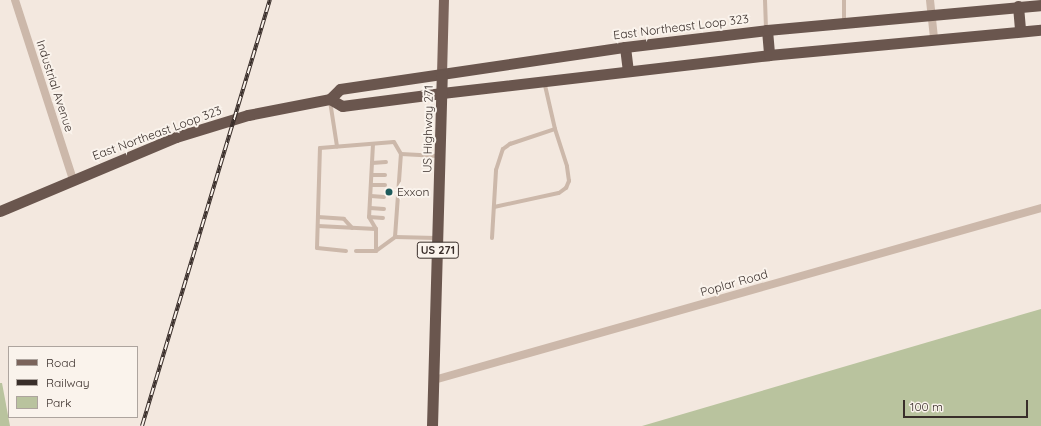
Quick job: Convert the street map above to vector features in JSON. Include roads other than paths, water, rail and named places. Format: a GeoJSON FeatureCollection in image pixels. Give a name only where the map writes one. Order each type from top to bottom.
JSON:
{"type":"FeatureCollection","features":[{"type":"Feature","properties":{"kind":"highway","name":"East Northeast Loop 323"},"geometry":{"type":"LineString","coordinates":[[0,210],[149,148],[207,127],[248,115],[330,99],[340,89],[625,47],[766,30],[1041,5]]}},
{"type":"Feature","properties":{"kind":"highway"},"geometry":{"type":"LineString","coordinates":[[1018,6],[1020,31]]}},
{"type":"Feature","properties":{"kind":"highway"},"geometry":{"type":"LineString","coordinates":[[766,30],[769,55]]}},
{"type":"Feature","properties":{"kind":"highway"},"geometry":{"type":"LineString","coordinates":[[330,99],[342,106],[769,55],[1041,30]]}},
{"type":"Feature","properties":{"kind":"highway"},"geometry":{"type":"LineString","coordinates":[[625,47],[628,71]]}},
{"type":"Feature","properties":{"kind":"highway","name":"US Highway 271"},"geometry":{"type":"LineString","coordinates":[[432,426],[442,75]]}},
{"type":"Feature","properties":{"kind":"main road","name":"US Highway 271"},"geometry":{"type":"LineString","coordinates":[[442,75],[444,0]]}},
{"type":"Feature","properties":{"kind":"street","name":"Industrial Avenue"},"geometry":{"type":"LineString","coordinates":[[15,0],[73,180]]}},
{"type":"Feature","properties":{"kind":"street"},"geometry":{"type":"LineString","coordinates":[[930,0],[934,39]]}},
{"type":"Feature","properties":{"kind":"street","name":"Poplar Road"},"geometry":{"type":"LineString","coordinates":[[434,380],[1041,208]]}},
{"type":"Feature","properties":{"kind":"lane"},"geometry":{"type":"LineString","coordinates":[[765,0],[766,30]]}},
{"type":"Feature","properties":{"kind":"lane"},"geometry":{"type":"LineString","coordinates":[[844,0],[844,22]]}},
{"type":"Feature","properties":{"kind":"lane"},"geometry":{"type":"LineString","coordinates":[[494,207],[559,193],[566,188],[569,181],[567,166],[555,129],[544,81]]}},
{"type":"Feature","properties":{"kind":"lane"},"geometry":{"type":"LineString","coordinates":[[330,99],[337,146]]}},
{"type":"Feature","properties":{"kind":"lane"},"geometry":{"type":"LineString","coordinates":[[492,238],[496,170],[503,149],[510,144],[555,129]]}},
{"type":"Feature","properties":{"kind":"lane"},"geometry":{"type":"LineString","coordinates":[[346,250],[317,248],[320,148],[394,142],[401,154],[398,163],[396,186],[394,218],[395,237]]}},
{"type":"Feature","properties":{"kind":"lane"},"geometry":{"type":"LineString","coordinates":[[373,144],[372,185],[369,217],[376,229],[376,252]]}},
{"type":"Feature","properties":{"kind":"lane"},"geometry":{"type":"LineString","coordinates":[[401,154],[440,156]]}},
{"type":"Feature","properties":{"kind":"lane"},"geometry":{"type":"LineString","coordinates":[[372,163],[386,162]]}},
{"type":"Feature","properties":{"kind":"lane"},"geometry":{"type":"LineString","coordinates":[[372,175],[386,175]]}},
{"type":"Feature","properties":{"kind":"lane"},"geometry":{"type":"LineString","coordinates":[[372,185],[385,186]]}},
{"type":"Feature","properties":{"kind":"lane"},"geometry":{"type":"LineString","coordinates":[[371,196],[384,197]]}},
{"type":"Feature","properties":{"kind":"lane"},"geometry":{"type":"LineString","coordinates":[[370,208],[384,209]]}},
{"type":"Feature","properties":{"kind":"lane"},"geometry":{"type":"LineString","coordinates":[[318,217],[344,219],[352,228]]}},
{"type":"Feature","properties":{"kind":"lane"},"geometry":{"type":"LineString","coordinates":[[369,217],[383,218]]}},
{"type":"Feature","properties":{"kind":"lane"},"geometry":{"type":"LineString","coordinates":[[318,226],[376,229]]}},
{"type":"Feature","properties":{"kind":"lane"},"geometry":{"type":"LineString","coordinates":[[356,251],[376,252],[395,237],[438,238]]}},
{"type":"Feature","properties":{"kind":"railway"},"geometry":{"type":"LineString","coordinates":[[142,426],[270,0]]}},
{"type":"Feature","properties":{"kind":"place","name":"Exxon"},"geometry":{"type":"Point","coordinates":[389,192]}}]}
